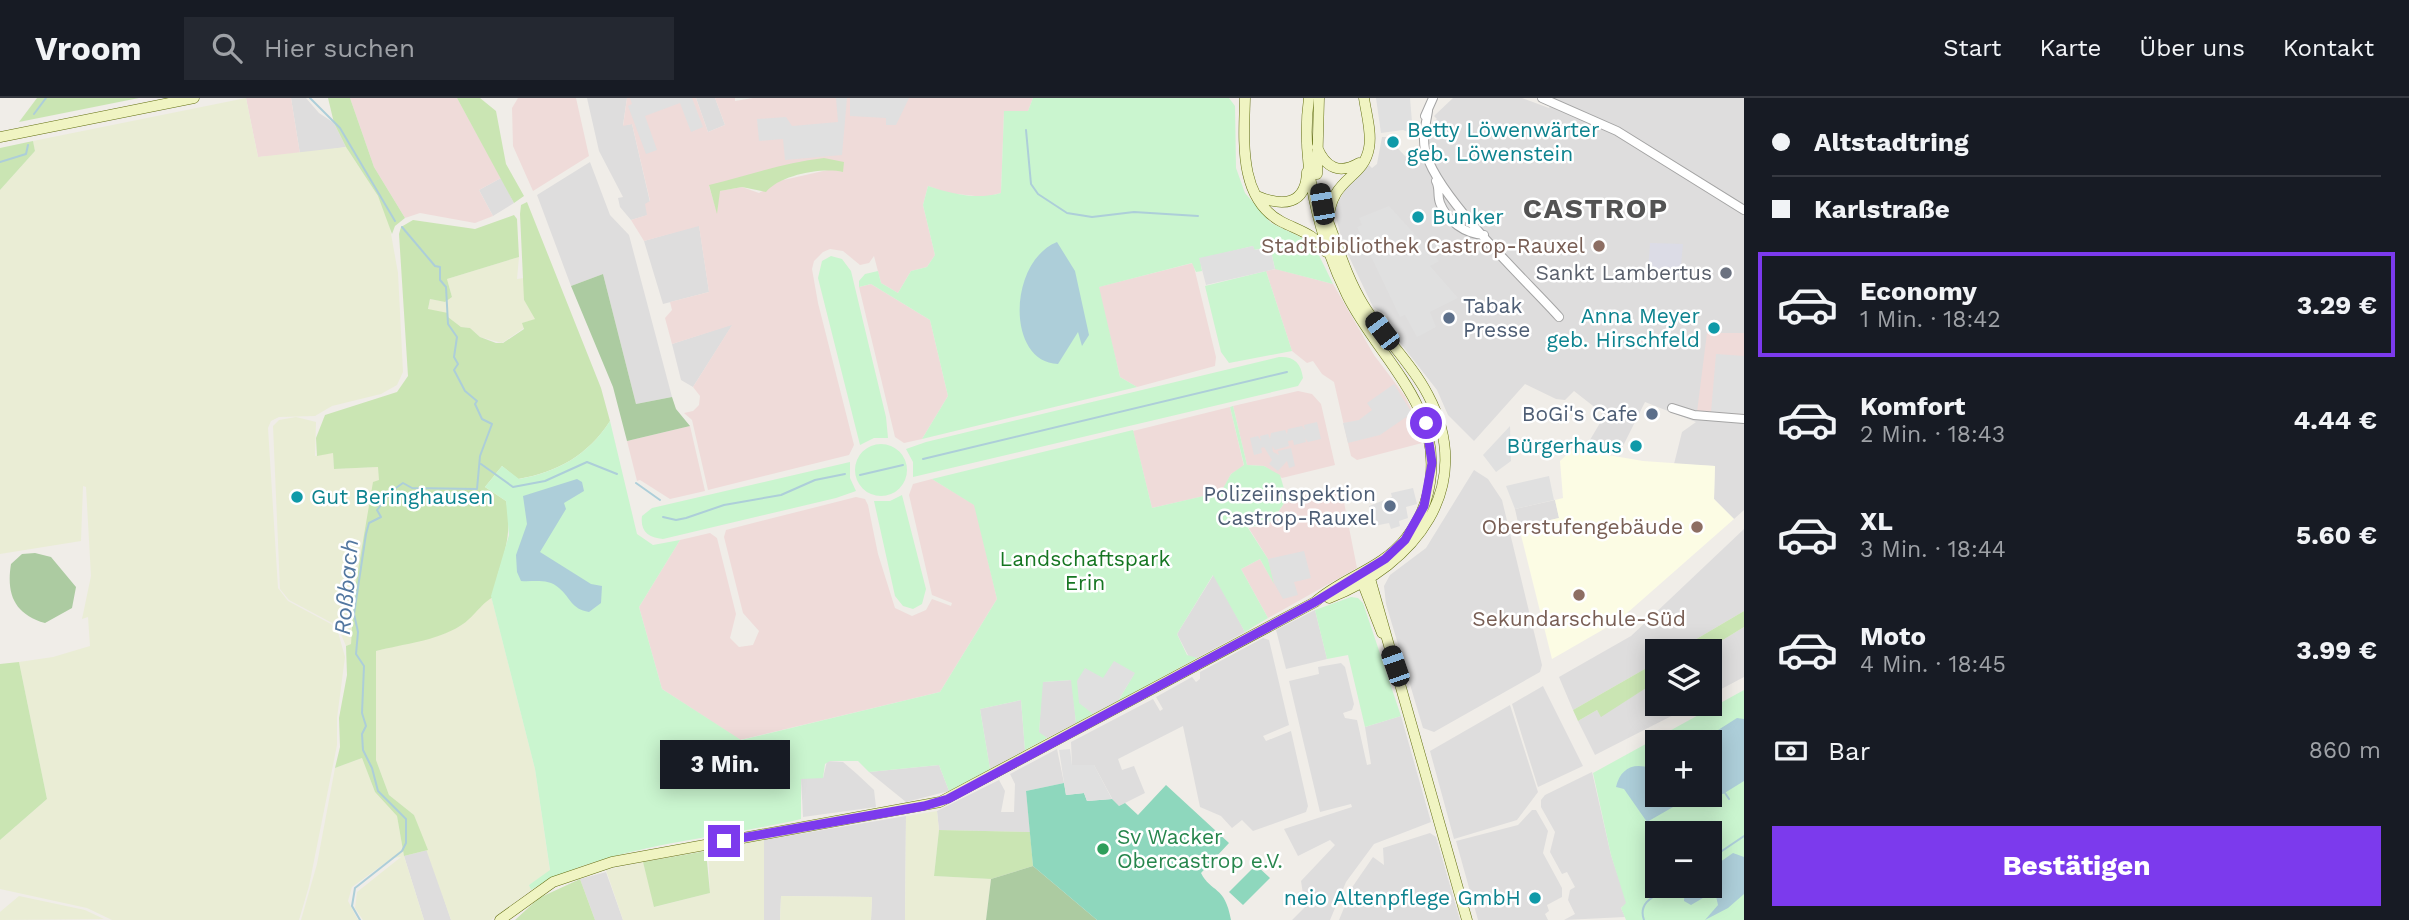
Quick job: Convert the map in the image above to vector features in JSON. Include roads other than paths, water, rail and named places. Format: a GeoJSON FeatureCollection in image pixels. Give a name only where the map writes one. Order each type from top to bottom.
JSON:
{"type":"FeatureCollection","features":[{"type":"Feature","properties":{"kind":"main road"},"geometry":{"type":"LineString","coordinates":[[0,137],[194,98]]}},
{"type":"Feature","properties":{"kind":"main road"},"geometry":{"type":"LineString","coordinates":[[1245,98],[1245,155],[1250,184],[1257,197],[1273,216],[1317,239],[1362,320],[1420,407],[1430,438],[1432,459],[1429,490],[1420,517],[1397,549],[1365,577]]}},
{"type":"Feature","properties":{"kind":"main road"},"geometry":{"type":"LineString","coordinates":[[1328,223],[1332,196],[1363,161],[1370,144],[1364,98]]}},
{"type":"Feature","properties":{"kind":"main road"},"geometry":{"type":"LineString","coordinates":[[1257,197],[1280,204],[1297,199],[1307,182],[1313,103]]}},
{"type":"Feature","properties":{"kind":"main road"},"geometry":{"type":"LineString","coordinates":[[500,920],[544,887],[606,864],[940,802],[1399,559],[1422,532],[1438,497],[1444,459],[1439,421],[1429,396],[1363,304],[1340,258],[1317,179],[1313,103]]}},
{"type":"Feature","properties":{"kind":"main road"},"geometry":{"type":"LineString","coordinates":[[1317,145],[1322,158],[1331,167],[1347,169],[1363,161]]}},
{"type":"Feature","properties":{"kind":"main road"},"geometry":{"type":"LineString","coordinates":[[1308,156],[1332,262]]}},
{"type":"Feature","properties":{"kind":"main road"},"geometry":{"type":"LineString","coordinates":[[1432,459],[1444,459]]}},
{"type":"Feature","properties":{"kind":"main road"},"geometry":{"type":"LineString","coordinates":[[1365,577],[1377,625],[1384,637],[1467,920]]}},
{"type":"Feature","properties":{"kind":"street"},"geometry":{"type":"LineString","coordinates":[[1433,98],[1423,128],[1422,149],[1428,169],[1438,185],[1440,202],[1461,229],[1472,235],[1484,236]]}},
{"type":"Feature","properties":{"kind":"street"},"geometry":{"type":"LineString","coordinates":[[1441,98],[1423,128],[1425,151],[1431,168],[1484,236],[1559,317]]}},
{"type":"Feature","properties":{"kind":"street"},"geometry":{"type":"LineString","coordinates":[[1542,98],[1585,116],[1637,144],[1744,210]]}},
{"type":"Feature","properties":{"kind":"street"},"geometry":{"type":"LineString","coordinates":[[1672,408],[1694,415],[1744,419]]}},
{"type":"Feature","properties":{"kind":"water"},"geometry":{"type":"Polygon","coordinates":[[[1057,242],[1075,271],[1089,335],[1082,346],[1078,332],[1058,364],[1041,359],[1029,347],[1022,330],[1020,310],[1022,289],[1029,269],[1041,253],[1057,242]]]}},
{"type":"Feature","properties":{"kind":"water"},"geometry":{"type":"Polygon","coordinates":[[[577,479],[582,482],[584,491],[564,503],[566,509],[540,552],[591,584],[602,586],[601,603],[589,612],[575,606],[555,585],[521,581],[517,572],[516,555],[527,524],[523,496],[577,479]]]}},
{"type":"Feature","properties":{"kind":"water"},"geometry":{"type":"Polygon","coordinates":[[[1737,718],[1744,719],[1744,781],[1723,794],[1722,730],[1718,730],[1737,718]]]}},
{"type":"Feature","properties":{"kind":"water"},"geometry":{"type":"Polygon","coordinates":[[[1644,766],[1645,807],[1673,807],[1649,821],[1624,789],[1616,787],[1628,768],[1644,766]]]}},
{"type":"Feature","properties":{"kind":"water"},"geometry":{"type":"Polygon","coordinates":[[[1733,853],[1744,857],[1744,894],[1728,908],[1705,920],[1718,905],[1716,898],[1722,898],[1722,861],[1733,853]]]}},
{"type":"Feature","properties":{"kind":"water"},"geometry":{"type":"Polygon","coordinates":[[[1684,898],[1703,898],[1691,905],[1684,901],[1684,898]]]}},
{"type":"Feature","properties":{"kind":"waterway"},"geometry":{"type":"LineString","coordinates":[[34,114],[46,98]]}},
{"type":"Feature","properties":{"kind":"waterway","name":"Roßbach"},"geometry":{"type":"LineString","coordinates":[[310,98],[340,128],[395,221]]}},
{"type":"Feature","properties":{"kind":"waterway"},"geometry":{"type":"LineString","coordinates":[[1026,130],[1031,184],[1038,194],[1067,213],[1092,217],[1134,212],[1198,216]]}},
{"type":"Feature","properties":{"kind":"waterway"},"geometry":{"type":"LineString","coordinates":[[0,162],[26,154],[28,145]]}},
{"type":"Feature","properties":{"kind":"waterway","name":"Roßbach"},"geometry":{"type":"LineString","coordinates":[[360,920],[352,906],[355,888],[402,851],[406,843],[406,819],[378,791],[372,768],[363,750],[362,734],[366,726],[362,713],[364,666],[356,654],[358,632],[354,614],[366,534],[369,523],[381,517],[377,510],[393,490],[403,483],[412,488],[477,489],[480,456],[492,424],[482,419],[475,404],[477,401],[465,391],[454,370],[458,364],[454,357],[457,337],[448,324],[446,287],[440,280],[440,267],[435,266],[402,227]]}},
{"type":"Feature","properties":{"kind":"waterway"},"geometry":{"type":"LineString","coordinates":[[923,459],[1287,372]]}},
{"type":"Feature","properties":{"kind":"waterway"},"geometry":{"type":"LineString","coordinates":[[481,464],[513,487],[545,481],[587,462],[617,474]]}},
{"type":"Feature","properties":{"kind":"waterway"},"geometry":{"type":"LineString","coordinates":[[860,475],[903,465]]}},
{"type":"Feature","properties":{"kind":"waterway"},"geometry":{"type":"LineString","coordinates":[[663,517],[676,520],[686,518],[724,505],[781,495],[815,480],[845,474]]}},
{"type":"Feature","properties":{"kind":"waterway"},"geometry":{"type":"LineString","coordinates":[[636,483],[660,500]]}},
{"type":"Feature","properties":{"kind":"waterway"},"geometry":{"type":"LineString","coordinates":[[1725,793],[1729,799]]}},
{"type":"Feature","properties":{"kind":"waterway"},"geometry":{"type":"LineString","coordinates":[[1722,851],[1744,836]]}},
{"type":"Feature","properties":{"kind":"waterway"},"geometry":{"type":"LineString","coordinates":[[1644,920],[1643,908],[1652,898]]}},
{"type":"Feature","properties":{"kind":"place","name":"Betty Löwenwärter geb. Löwenstein"},"geometry":{"type":"Point","coordinates":[1393,142]}},
{"type":"Feature","properties":{"kind":"place","name":"Bunker"},"geometry":{"type":"Point","coordinates":[1418,217]}},
{"type":"Feature","properties":{"kind":"place","name":"Stadtbibliothek Castrop-Rauxel"},"geometry":{"type":"Point","coordinates":[1599,246]}},
{"type":"Feature","properties":{"kind":"place","name":"Sankt Lambertus"},"geometry":{"type":"Point","coordinates":[1726,273]}},
{"type":"Feature","properties":{"kind":"place","name":"Tabak Presse"},"geometry":{"type":"Point","coordinates":[1449,318]}},
{"type":"Feature","properties":{"kind":"place","name":"Anna Meyer geb. Hirschfeld"},"geometry":{"type":"Point","coordinates":[1714,328]}},
{"type":"Feature","properties":{"kind":"place","name":"BoGi's Cafe"},"geometry":{"type":"Point","coordinates":[1652,414]}},
{"type":"Feature","properties":{"kind":"place","name":"Bürgerhaus"},"geometry":{"type":"Point","coordinates":[1636,446]}},
{"type":"Feature","properties":{"kind":"place","name":"Gut Beringhausen"},"geometry":{"type":"Point","coordinates":[297,497]}},
{"type":"Feature","properties":{"kind":"place","name":"Polizeiinspektion Castrop-Rauxel"},"geometry":{"type":"Point","coordinates":[1390,506]}},
{"type":"Feature","properties":{"kind":"place","name":"Oberstufengebäude"},"geometry":{"type":"Point","coordinates":[1697,527]}},
{"type":"Feature","properties":{"kind":"place","name":"Sekundarschule-Süd"},"geometry":{"type":"Point","coordinates":[1579,595]}},
{"type":"Feature","properties":{"kind":"place","name":"Sv Wacker Obercastrop e.V."},"geometry":{"type":"Point","coordinates":[1103,849]}},
{"type":"Feature","properties":{"kind":"place","name":"neio Altenpflege GmbH"},"geometry":{"type":"Point","coordinates":[1535,898]}},
{"type":"Feature","properties":{"kind":"district","name":"CASTROP"},"geometry":{"type":"Point","coordinates":[1596,208]}},
{"type":"Feature","properties":{"kind":"park label","name":"Landschaftspark Erin"},"geometry":{"type":"Point","coordinates":[1085,571]}}]}
